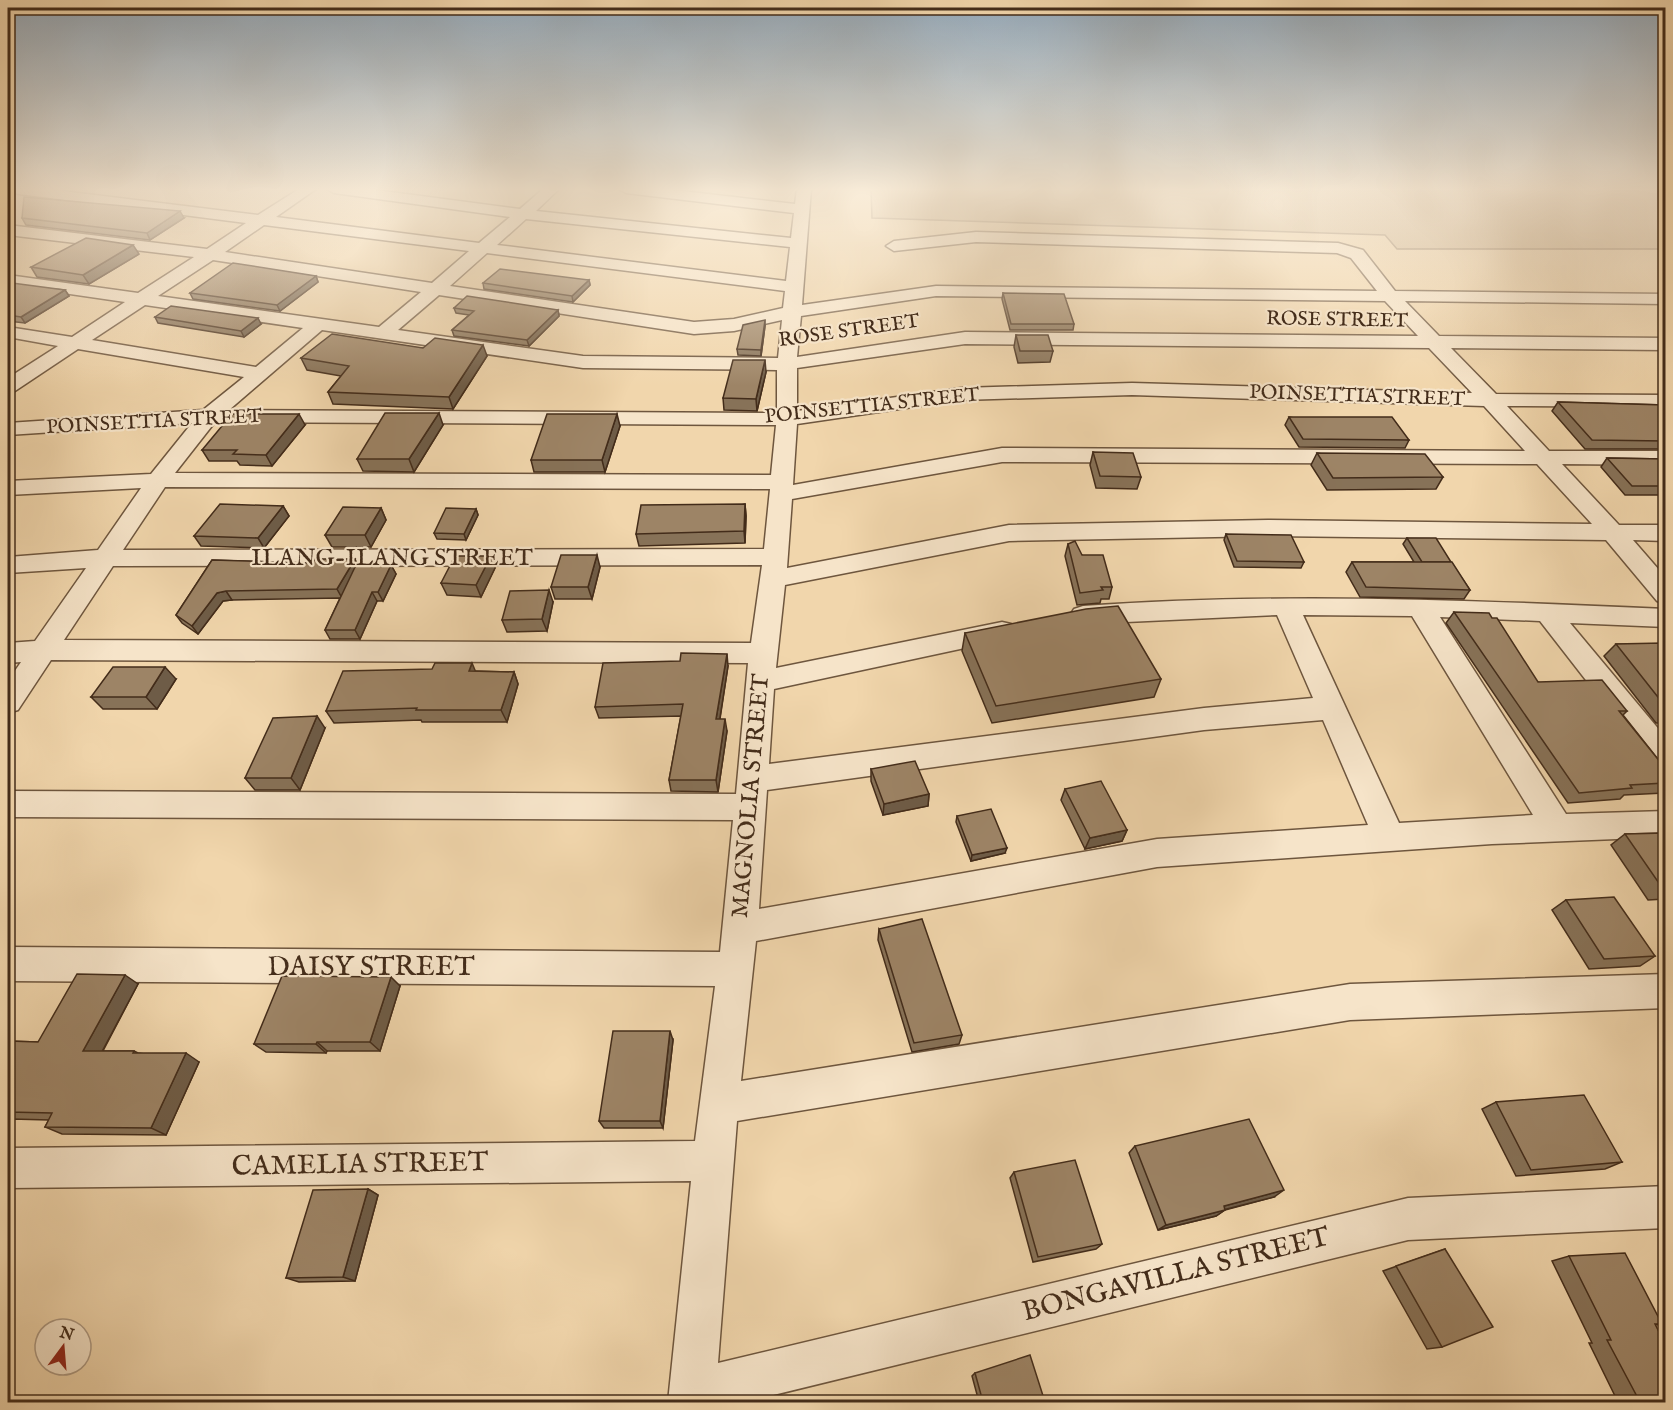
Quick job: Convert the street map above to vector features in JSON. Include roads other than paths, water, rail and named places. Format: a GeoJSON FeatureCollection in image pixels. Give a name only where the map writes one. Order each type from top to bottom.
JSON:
{"type":"FeatureCollection","features":[{"type":"Feature","properties":{"kind":"street"},"geometry":{"type":"LineString","coordinates":[[8,387],[206,255]]}},
{"type":"Feature","properties":{"kind":"street"},"geometry":{"type":"LineString","coordinates":[[212,255],[694,328],[734,325],[793,300]]}},
{"type":"Feature","properties":{"kind":"street"},"geometry":{"type":"LineString","coordinates":[[386,332],[477,255]]}},
{"type":"Feature","properties":{"kind":"street"},"geometry":{"type":"LineString","coordinates":[[513,255],[793,300],[936,291],[1665,299]]}},
{"type":"Feature","properties":{"kind":"street","name":"MAGNOLIA STREET"},"geometry":{"type":"LineString","coordinates":[[692,1397],[713,1161],[740,928],[763,667],[775,568],[787,419],[787,364],[795,255]]}},
{"type":"Feature","properties":{"kind":"street"},"geometry":{"type":"LineString","coordinates":[[1359,255],[1390,296],[1434,344],[1490,399],[1541,458],[1612,532],[1665,596]]}},
{"type":"Feature","properties":{"kind":"street","name":"ROSE STREET"},"geometry":{"type":"LineString","coordinates":[[8,280],[386,332],[583,362],[787,364],[965,338],[1434,344],[1665,344]]}},
{"type":"Feature","properties":{"kind":"street"},"geometry":{"type":"LineString","coordinates":[[8,702],[158,480],[209,416],[318,324]]}},
{"type":"Feature","properties":{"kind":"street"},"geometry":{"type":"LineString","coordinates":[[8,332],[74,341],[258,374]]}},
{"type":"Feature","properties":{"kind":"street","name":"POINSETTIA STREET"},"geometry":{"type":"LineString","coordinates":[[8,429],[209,416],[787,419],[961,394],[1132,389],[1490,399],[1665,401]]}},
{"type":"Feature","properties":{"kind":"street"},"geometry":{"type":"LineString","coordinates":[[8,489],[158,480],[781,488],[1002,455],[1665,458]]}},
{"type":"Feature","properties":{"kind":"street","name":"ILANG-ILANG STREET"},"geometry":{"type":"LineString","coordinates":[[8,565],[106,558],[775,568],[1009,533],[1268,528],[1665,533]]}},
{"type":"Feature","properties":{"kind":"street"},"geometry":{"type":"LineString","coordinates":[[1287,607],[1390,839]]}},
{"type":"Feature","properties":{"kind":"street"},"geometry":{"type":"LineString","coordinates":[[1057,620],[1137,610],[1287,607],[1547,612],[1665,618]]}},
{"type":"Feature","properties":{"kind":"street"},"geometry":{"type":"LineString","coordinates":[[1421,609],[1557,828]]}},
{"type":"Feature","properties":{"kind":"street"},"geometry":{"type":"LineString","coordinates":[[1547,612],[1665,760]]}},
{"type":"Feature","properties":{"kind":"street"},"geometry":{"type":"LineString","coordinates":[[8,652],[42,650],[763,667],[1023,627]]}},
{"type":"Feature","properties":{"kind":"street"},"geometry":{"type":"LineString","coordinates":[[8,804],[751,793],[1204,719],[1330,708]]}},
{"type":"Feature","properties":{"kind":"street"},"geometry":{"type":"LineString","coordinates":[[740,928],[1157,853],[1390,839],[1492,830],[1665,824]]}},
{"type":"Feature","properties":{"kind":"street","name":"DAISY STREET"},"geometry":{"type":"LineString","coordinates":[[8,964],[735,969]]}},
{"type":"Feature","properties":{"kind":"street"},"geometry":{"type":"LineString","coordinates":[[720,1104],[1350,1002],[1665,991]]}},
{"type":"Feature","properties":{"kind":"street","name":"CAMELIA STREET"},"geometry":{"type":"LineString","coordinates":[[8,1168],[713,1161]]}},
{"type":"Feature","properties":{"kind":"street","name":"BONGAVILLA STREET"},"geometry":{"type":"LineString","coordinates":[[692,1397],[1408,1219],[1665,1207]]}}]}
